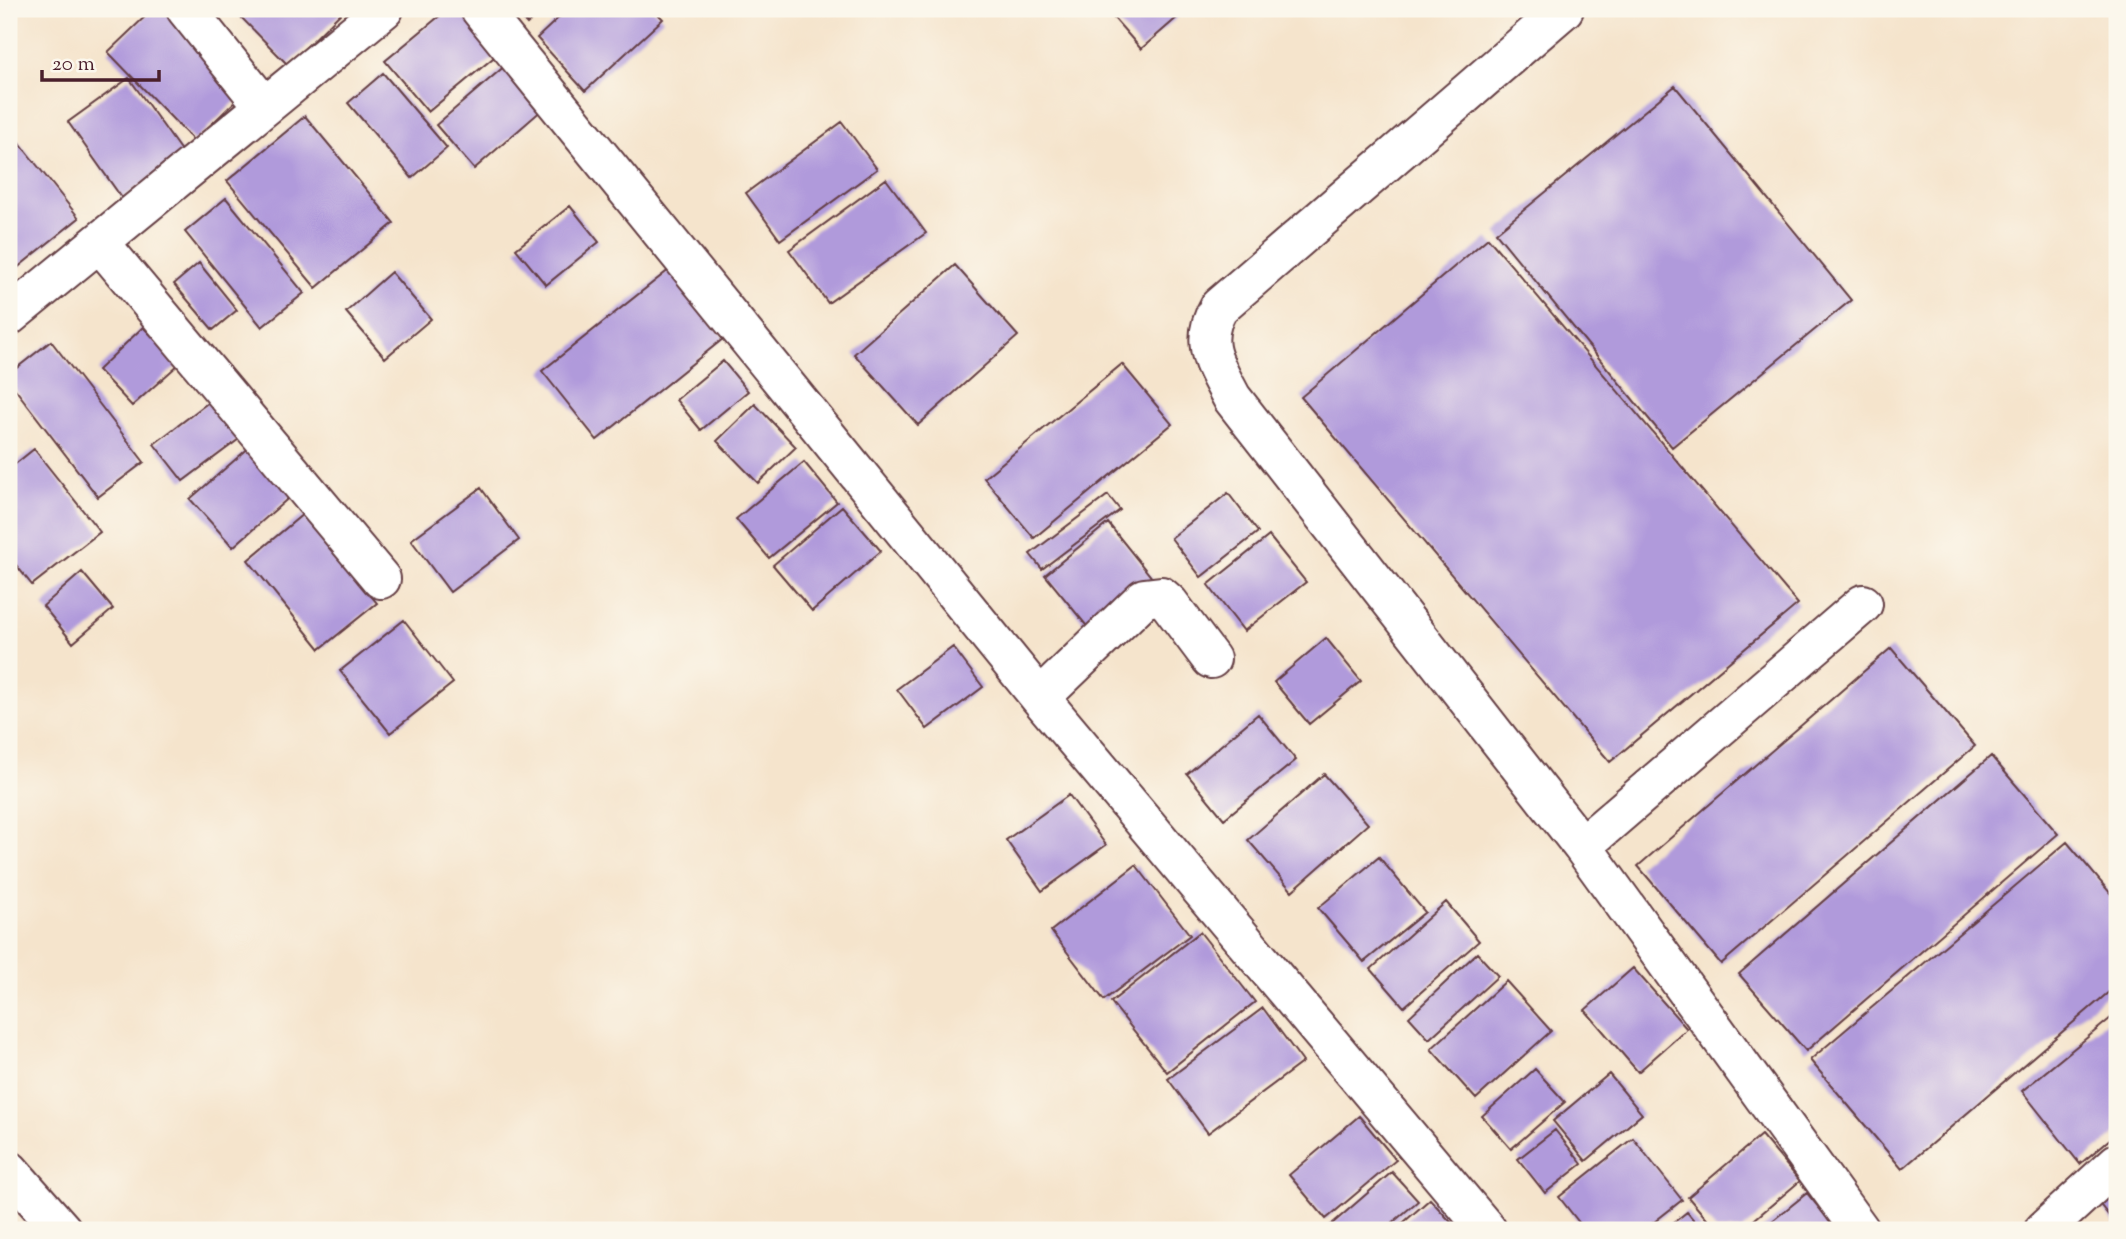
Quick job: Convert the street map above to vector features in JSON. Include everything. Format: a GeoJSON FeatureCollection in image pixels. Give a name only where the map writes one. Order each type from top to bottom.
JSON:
{"type":"FeatureCollection","features":[{"type":"Feature","properties":{"kind":"street"},"geometry":{"type":"LineString","coordinates":[[186,9],[264,106]]}},
{"type":"Feature","properties":{"kind":"street"},"geometry":{"type":"LineString","coordinates":[[9,316],[384,9]]}},
{"type":"Feature","properties":{"kind":"street"},"geometry":{"type":"LineString","coordinates":[[480,9],[1040,698],[1487,1230]]}},
{"type":"Feature","properties":{"kind":"street"},"geometry":{"type":"LineString","coordinates":[[1564,9],[1219,307],[1209,324],[1211,358],[1232,398],[1583,846],[1860,1230]]}},
{"type":"Feature","properties":{"kind":"street"},"geometry":{"type":"LineString","coordinates":[[100,243],[381,579]]}},
{"type":"Feature","properties":{"kind":"street"},"geometry":{"type":"LineString","coordinates":[[1040,698],[1144,598],[1153,595],[1161,596],[1169,603],[1211,659]]}},
{"type":"Feature","properties":{"kind":"street"},"geometry":{"type":"LineString","coordinates":[[1583,846],[1863,604]]}},
{"type":"Feature","properties":{"kind":"street"},"geometry":{"type":"LineString","coordinates":[[2044,1230],[2117,1163]]}},
{"type":"Feature","properties":{"kind":"street"},"geometry":{"type":"LineString","coordinates":[[9,1170],[62,1230]]}},
{"type":"Feature","properties":{"kind":"building"},"geometry":{"type":"Polygon","coordinates":[[[153,9],[165,9],[245,92],[194,141],[108,52],[153,9]]]}},
{"type":"Feature","properties":{"kind":"building"},"geometry":{"type":"Polygon","coordinates":[[[233,9],[345,9],[288,65],[233,9]]]}},
{"type":"Feature","properties":{"kind":"building"},"geometry":{"type":"Polygon","coordinates":[[[448,9],[462,9],[499,53],[428,112],[385,61],[448,9]]]}},
{"type":"Feature","properties":{"kind":"building"},"geometry":{"type":"Polygon","coordinates":[[[513,9],[544,9],[527,24],[513,9]]]}},
{"type":"Feature","properties":{"kind":"building"},"geometry":{"type":"Polygon","coordinates":[[[568,9],[653,9],[663,19],[585,91],[537,38],[568,9]]]}},
{"type":"Feature","properties":{"kind":"building"},"geometry":{"type":"Polygon","coordinates":[[[1106,9],[1187,9],[1141,49],[1106,9]]]}},
{"type":"Feature","properties":{"kind":"building"},"geometry":{"type":"Polygon","coordinates":[[[506,65],[543,109],[474,169],[436,125],[506,65]]]}},
{"type":"Feature","properties":{"kind":"building"},"geometry":{"type":"Polygon","coordinates":[[[383,73],[447,148],[412,178],[348,103],[383,73]]]}},
{"type":"Feature","properties":{"kind":"building"},"geometry":{"type":"Polygon","coordinates":[[[129,78],[184,155],[122,198],[68,122],[129,78]]]}},
{"type":"Feature","properties":{"kind":"building"},"geometry":{"type":"Polygon","coordinates":[[[1675,86],[1851,300],[1672,447],[1496,233],[1675,86]]]}},
{"type":"Feature","properties":{"kind":"building"},"geometry":{"type":"Polygon","coordinates":[[[305,116],[394,223],[316,288],[227,181],[305,116]]]}},
{"type":"Feature","properties":{"kind":"building"},"geometry":{"type":"Polygon","coordinates":[[[842,122],[877,169],[780,240],[746,193],[842,122]]]}},
{"type":"Feature","properties":{"kind":"building"},"geometry":{"type":"Polygon","coordinates":[[[13,135],[79,218],[17,268],[9,258],[9,138],[13,135]]]}},
{"type":"Feature","properties":{"kind":"building"},"geometry":{"type":"Polygon","coordinates":[[[886,179],[926,233],[828,303],[789,250],[886,179]]]}},
{"type":"Feature","properties":{"kind":"building"},"geometry":{"type":"Polygon","coordinates":[[[226,198],[304,293],[262,327],[185,232],[226,198]]]}},
{"type":"Feature","properties":{"kind":"building"},"geometry":{"type":"Polygon","coordinates":[[[570,206],[599,242],[546,285],[516,249],[570,206]]]}},
{"type":"Feature","properties":{"kind":"building"},"geometry":{"type":"Polygon","coordinates":[[[1488,238],[1798,604],[1610,762],[1301,397],[1488,238]]]}},
{"type":"Feature","properties":{"kind":"building"},"geometry":{"type":"Polygon","coordinates":[[[199,263],[237,310],[213,330],[174,284],[199,263]]]}},
{"type":"Feature","properties":{"kind":"building"},"geometry":{"type":"Polygon","coordinates":[[[955,265],[1018,336],[918,425],[854,354],[955,265]]]}},
{"type":"Feature","properties":{"kind":"building"},"geometry":{"type":"Polygon","coordinates":[[[670,269],[724,338],[597,440],[542,371],[670,269]]]}},
{"type":"Feature","properties":{"kind":"building"},"geometry":{"type":"Polygon","coordinates":[[[391,272],[431,319],[385,358],[346,312],[391,272]]]}},
{"type":"Feature","properties":{"kind":"building"},"geometry":{"type":"Polygon","coordinates":[[[143,327],[179,364],[132,406],[98,370],[143,327]]]}},
{"type":"Feature","properties":{"kind":"building"},"geometry":{"type":"Polygon","coordinates":[[[51,341],[144,462],[98,497],[9,381],[9,374],[51,341]]]}},
{"type":"Feature","properties":{"kind":"building"},"geometry":{"type":"Polygon","coordinates":[[[723,361],[748,391],[701,430],[676,400],[723,361]]]}},
{"type":"Feature","properties":{"kind":"building"},"geometry":{"type":"Polygon","coordinates":[[[1122,364],[1172,424],[1034,538],[984,478],[1122,364]]]}},
{"type":"Feature","properties":{"kind":"building"},"geometry":{"type":"Polygon","coordinates":[[[218,395],[247,433],[183,481],[154,444],[218,395]]]}},
{"type":"Feature","properties":{"kind":"building"},"geometry":{"type":"Polygon","coordinates":[[[755,404],[796,447],[758,483],[717,441],[755,404]]]}},
{"type":"Feature","properties":{"kind":"building"},"geometry":{"type":"Polygon","coordinates":[[[259,439],[301,487],[233,547],[190,499],[259,439]]]}},
{"type":"Feature","properties":{"kind":"building"},"geometry":{"type":"Polygon","coordinates":[[[34,449],[100,532],[32,585],[9,556],[9,469],[34,449]]]}},
{"type":"Feature","properties":{"kind":"building"},"geometry":{"type":"Polygon","coordinates":[[[804,462],[837,502],[769,558],[736,519],[804,462]]]}},
{"type":"Feature","properties":{"kind":"building"},"geometry":{"type":"Polygon","coordinates":[[[481,488],[519,540],[450,592],[411,540],[481,488]]]}},
{"type":"Feature","properties":{"kind":"building"},"geometry":{"type":"Polygon","coordinates":[[[1228,493],[1258,532],[1201,577],[1171,538],[1228,493]]]}},
{"type":"Feature","properties":{"kind":"building"},"geometry":{"type":"Polygon","coordinates":[[[1108,495],[1120,510],[1042,569],[1030,554],[1108,495]]]}},
{"type":"Feature","properties":{"kind":"building"},"geometry":{"type":"Polygon","coordinates":[[[842,506],[881,551],[812,611],[773,565],[842,506]]]}},
{"type":"Feature","properties":{"kind":"building"},"geometry":{"type":"Polygon","coordinates":[[[303,514],[377,603],[320,649],[248,560],[303,514]]]}},
{"type":"Feature","properties":{"kind":"building"},"geometry":{"type":"Polygon","coordinates":[[[1108,523],[1153,579],[1090,630],[1045,575],[1108,523]]]}},
{"type":"Feature","properties":{"kind":"building"},"geometry":{"type":"Polygon","coordinates":[[[1269,536],[1306,582],[1244,631],[1208,585],[1269,536]]]}},
{"type":"Feature","properties":{"kind":"building"},"geometry":{"type":"Polygon","coordinates":[[[82,572],[113,609],[73,643],[43,606],[82,572]]]}},
{"type":"Feature","properties":{"kind":"building"},"geometry":{"type":"Polygon","coordinates":[[[404,620],[453,683],[390,733],[340,671],[404,620]]]}},
{"type":"Feature","properties":{"kind":"building"},"geometry":{"type":"Polygon","coordinates":[[[1326,638],[1361,681],[1309,724],[1274,682],[1326,638]]]}},
{"type":"Feature","properties":{"kind":"building"},"geometry":{"type":"Polygon","coordinates":[[[953,647],[983,687],[927,729],[897,689],[953,647]]]}},
{"type":"Feature","properties":{"kind":"building"},"geometry":{"type":"Polygon","coordinates":[[[1891,648],[1975,746],[1721,964],[1638,866],[1891,648]]]}},
{"type":"Feature","properties":{"kind":"building"},"geometry":{"type":"Polygon","coordinates":[[[1258,714],[1296,760],[1224,819],[1187,774],[1258,714]]]}},
{"type":"Feature","properties":{"kind":"building"},"geometry":{"type":"Polygon","coordinates":[[[1991,756],[2058,834],[1806,1051],[1739,974],[1991,756]]]}},
{"type":"Feature","properties":{"kind":"building"},"geometry":{"type":"Polygon","coordinates":[[[1324,774],[1368,824],[1292,891],[1248,840],[1324,774]]]}},
{"type":"Feature","properties":{"kind":"building"},"geometry":{"type":"Polygon","coordinates":[[[1069,795],[1106,845],[1042,891],[1006,840],[1069,795]]]}},
{"type":"Feature","properties":{"kind":"building"},"geometry":{"type":"Polygon","coordinates":[[[2067,842],[2117,901],[2117,985],[1902,1169],[1810,1060],[2067,842]]]}},
{"type":"Feature","properties":{"kind":"building"},"geometry":{"type":"Polygon","coordinates":[[[1379,857],[1425,912],[1364,962],[1318,908],[1379,857]]]}},
{"type":"Feature","properties":{"kind":"building"},"geometry":{"type":"Polygon","coordinates":[[[1136,865],[1190,935],[1104,1000],[1051,931],[1136,865]]]}},
{"type":"Feature","properties":{"kind":"building"},"geometry":{"type":"Polygon","coordinates":[[[1446,902],[1479,941],[1404,1007],[1371,969],[1446,902]]]}},
{"type":"Feature","properties":{"kind":"building"},"geometry":{"type":"Polygon","coordinates":[[[1200,932],[1255,1002],[1167,1072],[1111,1002],[1200,932]]]}},
{"type":"Feature","properties":{"kind":"building"},"geometry":{"type":"Polygon","coordinates":[[[1477,953],[1498,976],[1429,1039],[1409,1017],[1477,953]]]}},
{"type":"Feature","properties":{"kind":"building"},"geometry":{"type":"Polygon","coordinates":[[[1633,968],[1687,1029],[1638,1072],[1585,1010],[1633,968]]]}},
{"type":"Feature","properties":{"kind":"building"},"geometry":{"type":"Polygon","coordinates":[[[1506,981],[1551,1031],[1476,1099],[1431,1049],[1506,981]]]}},
{"type":"Feature","properties":{"kind":"building"},"geometry":{"type":"Polygon","coordinates":[[[1263,1008],[1303,1062],[1208,1133],[1168,1079],[1263,1008]]]}},
{"type":"Feature","properties":{"kind":"building"},"geometry":{"type":"Polygon","coordinates":[[[2117,1013],[2117,1133],[2080,1164],[2022,1091],[2117,1013]]]}},
{"type":"Feature","properties":{"kind":"building"},"geometry":{"type":"Polygon","coordinates":[[[1535,1069],[1565,1102],[1511,1149],[1482,1116],[1535,1069]]]}},
{"type":"Feature","properties":{"kind":"building"},"geometry":{"type":"Polygon","coordinates":[[[1609,1074],[1642,1114],[1586,1161],[1553,1121],[1609,1074]]]}},
{"type":"Feature","properties":{"kind":"building"},"geometry":{"type":"Polygon","coordinates":[[[1359,1116],[1396,1160],[1326,1219],[1289,1175],[1359,1116]]]}},
{"type":"Feature","properties":{"kind":"building"},"geometry":{"type":"Polygon","coordinates":[[[1555,1130],[1582,1164],[1545,1193],[1518,1159],[1555,1130]]]}},
{"type":"Feature","properties":{"kind":"building"},"geometry":{"type":"Polygon","coordinates":[[[1761,1135],[1800,1181],[1742,1230],[1716,1230],[1688,1197],[1761,1135]]]}},
{"type":"Feature","properties":{"kind":"building"},"geometry":{"type":"Polygon","coordinates":[[[1633,1138],[1682,1200],[1644,1230],[1585,1230],[1559,1197],[1633,1138]]]}},
{"type":"Feature","properties":{"kind":"building"},"geometry":{"type":"Polygon","coordinates":[[[1392,1172],[1418,1201],[1384,1230],[1325,1230],[1392,1172]]]}},
{"type":"Feature","properties":{"kind":"building"},"geometry":{"type":"Polygon","coordinates":[[[2117,1172],[2117,1226],[2091,1193],[2117,1172]]]}},
{"type":"Feature","properties":{"kind":"building"},"geometry":{"type":"Polygon","coordinates":[[[1807,1193],[1837,1230],[1761,1230],[1807,1193]]]}},
{"type":"Feature","properties":{"kind":"building"},"geometry":{"type":"Polygon","coordinates":[[[1430,1199],[1458,1230],[1395,1230],[1430,1199]]]}},
{"type":"Feature","properties":{"kind":"building"},"geometry":{"type":"Polygon","coordinates":[[[1687,1212],[1702,1230],[1664,1230],[1687,1212]]]}}]}
